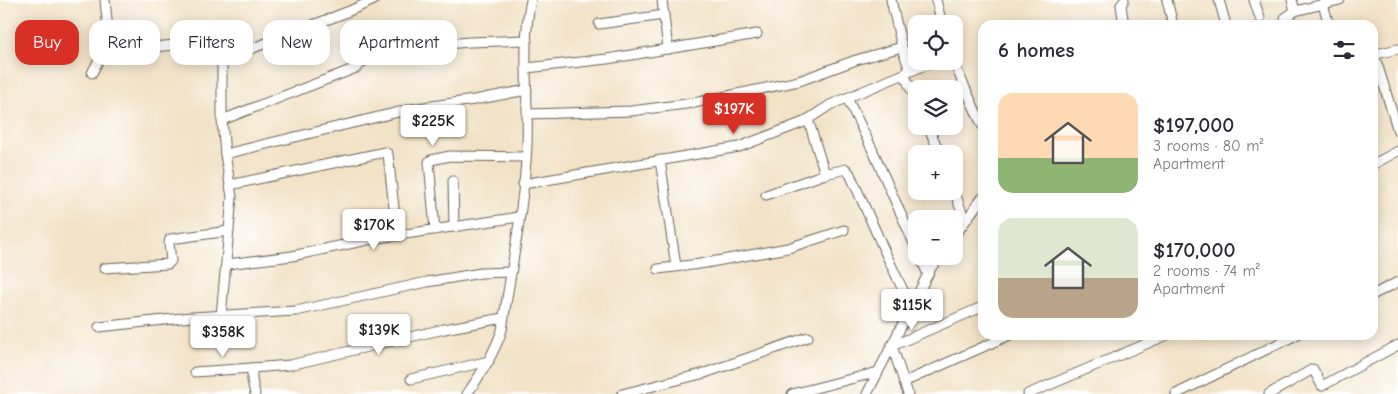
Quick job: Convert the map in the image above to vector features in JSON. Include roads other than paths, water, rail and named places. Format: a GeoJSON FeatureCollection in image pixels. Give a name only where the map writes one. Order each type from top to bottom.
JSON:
{"type":"FeatureCollection","features":[{"type":"Feature","properties":{"kind":"street"},"geometry":{"type":"LineString","coordinates":[[105,0],[107,20]]}},
{"type":"Feature","properties":{"kind":"street"},"geometry":{"type":"LineString","coordinates":[[253,48],[374,0]]}},
{"type":"Feature","properties":{"kind":"street"},"geometry":{"type":"LineString","coordinates":[[466,394],[489,361],[497,345],[504,318],[526,157],[528,114],[526,40],[531,0]]}},
{"type":"Feature","properties":{"kind":"street"},"geometry":{"type":"LineString","coordinates":[[662,0],[668,48]]}},
{"type":"Feature","properties":{"kind":"street"},"geometry":{"type":"LineString","coordinates":[[891,0],[910,80]]}},
{"type":"Feature","properties":{"kind":"street"},"geometry":{"type":"LineString","coordinates":[[936,0],[940,15]]}},
{"type":"Feature","properties":{"kind":"street"},"geometry":{"type":"LineString","coordinates":[[1124,0],[1122,5],[1124,20]]}},
{"type":"Feature","properties":{"kind":"street"},"geometry":{"type":"LineString","coordinates":[[1167,0],[1172,20]]}},
{"type":"Feature","properties":{"kind":"street"},"geometry":{"type":"LineString","coordinates":[[1218,0],[1224,20]]}},
{"type":"Feature","properties":{"kind":"street"},"geometry":{"type":"LineString","coordinates":[[1254,0],[1260,18]]}},
{"type":"Feature","properties":{"kind":"street"},"geometry":{"type":"LineString","coordinates":[[1292,0],[1295,11]]}},
{"type":"Feature","properties":{"kind":"street"},"geometry":{"type":"LineString","coordinates":[[1286,20],[1285,18],[1295,11],[1340,0]]}},
{"type":"Feature","properties":{"kind":"street"},"geometry":{"type":"LineString","coordinates":[[1323,4],[1328,20]]}},
{"type":"Feature","properties":{"kind":"street"},"geometry":{"type":"LineString","coordinates":[[599,24],[664,15]]}},
{"type":"Feature","properties":{"kind":"street"},"geometry":{"type":"LineString","coordinates":[[527,68],[607,59],[758,34]]}},
{"type":"Feature","properties":{"kind":"street"},"geometry":{"type":"LineString","coordinates":[[222,120],[356,68],[381,50],[469,42],[526,40]]}},
{"type":"Feature","properties":{"kind":"street"},"geometry":{"type":"LineString","coordinates":[[528,114],[631,111],[694,103],[799,81],[856,60],[902,47]]}},
{"type":"Feature","properties":{"kind":"street"},"geometry":{"type":"LineString","coordinates":[[1378,54],[1398,49]]}},
{"type":"Feature","properties":{"kind":"street"},"geometry":{"type":"LineString","coordinates":[[92,73],[96,65]]}},
{"type":"Feature","properties":{"kind":"street"},"geometry":{"type":"LineString","coordinates":[[222,65],[222,120],[232,197],[222,316]]}},
{"type":"Feature","properties":{"kind":"street"},"geometry":{"type":"LineString","coordinates":[[523,184],[739,147],[808,120],[830,105],[912,70]]}},
{"type":"Feature","properties":{"kind":"street"},"geometry":{"type":"LineString","coordinates":[[957,70],[978,116]]}},
{"type":"Feature","properties":{"kind":"street"},"geometry":{"type":"LineString","coordinates":[[1378,70],[1398,131]]}},
{"type":"Feature","properties":{"kind":"street"},"geometry":{"type":"LineString","coordinates":[[225,154],[411,109],[527,90]]}},
{"type":"Feature","properties":{"kind":"street"},"geometry":{"type":"LineString","coordinates":[[847,98],[874,151],[908,230]]}},
{"type":"Feature","properties":{"kind":"street"},"geometry":{"type":"LineString","coordinates":[[808,120],[825,174]]}},
{"type":"Feature","properties":{"kind":"street"},"geometry":{"type":"LineString","coordinates":[[1378,162],[1398,151]]}},
{"type":"Feature","properties":{"kind":"street"},"geometry":{"type":"LineString","coordinates":[[230,185],[385,152],[388,154],[397,235]]}},
{"type":"Feature","properties":{"kind":"street"},"geometry":{"type":"LineString","coordinates":[[436,230],[429,162],[431,160],[450,156],[526,157]]}},
{"type":"Feature","properties":{"kind":"street"},"geometry":{"type":"LineString","coordinates":[[660,160],[676,266]]}},
{"type":"Feature","properties":{"kind":"street"},"geometry":{"type":"LineString","coordinates":[[766,195],[846,168],[911,307]]}},
{"type":"Feature","properties":{"kind":"street"},"geometry":{"type":"LineString","coordinates":[[453,181],[454,227]]}},
{"type":"Feature","properties":{"kind":"street"},"geometry":{"type":"LineString","coordinates":[[958,200],[965,221]]}},
{"type":"Feature","properties":{"kind":"street"},"geometry":{"type":"LineString","coordinates":[[963,224],[978,203]]}},
{"type":"Feature","properties":{"kind":"street"},"geometry":{"type":"LineString","coordinates":[[227,264],[292,256],[397,235],[519,217]]}},
{"type":"Feature","properties":{"kind":"street"},"geometry":{"type":"LineString","coordinates":[[104,268],[168,264],[171,261],[170,239],[229,230]]}},
{"type":"Feature","properties":{"kind":"street"},"geometry":{"type":"LineString","coordinates":[[658,269],[788,248],[844,230]]}},
{"type":"Feature","properties":{"kind":"street"},"geometry":{"type":"LineString","coordinates":[[924,265],[928,275]]}},
{"type":"Feature","properties":{"kind":"street"},"geometry":{"type":"LineString","coordinates":[[867,394],[934,265]]}},
{"type":"Feature","properties":{"kind":"street"},"geometry":{"type":"LineString","coordinates":[[99,326],[150,320],[296,311],[428,282],[481,274],[511,272]]}},
{"type":"Feature","properties":{"kind":"street"},"geometry":{"type":"LineString","coordinates":[[1378,292],[1398,282]]}},
{"type":"Feature","properties":{"kind":"street"},"geometry":{"type":"LineString","coordinates":[[892,346],[978,309]]}},
{"type":"Feature","properties":{"kind":"street"},"geometry":{"type":"LineString","coordinates":[[195,372],[290,365],[444,329],[504,318]]}},
{"type":"Feature","properties":{"kind":"street"},"geometry":{"type":"LineString","coordinates":[[622,394],[705,374],[808,337]]}},
{"type":"Feature","properties":{"kind":"street"},"geometry":{"type":"LineString","coordinates":[[904,382],[999,340]]}},
{"type":"Feature","properties":{"kind":"street"},"geometry":{"type":"LineString","coordinates":[[1028,394],[1155,340]]}},
{"type":"Feature","properties":{"kind":"street"},"geometry":{"type":"LineString","coordinates":[[1176,394],[1286,340]]}},
{"type":"Feature","properties":{"kind":"street"},"geometry":{"type":"LineString","coordinates":[[1269,394],[1313,370],[1324,390],[1398,345]]}},
{"type":"Feature","properties":{"kind":"street"},"geometry":{"type":"LineString","coordinates":[[892,346],[908,394]]}},
{"type":"Feature","properties":{"kind":"street"},"geometry":{"type":"LineString","coordinates":[[411,379],[489,361]]}},
{"type":"Feature","properties":{"kind":"street"},"geometry":{"type":"LineString","coordinates":[[252,368],[255,394]]}},
{"type":"Feature","properties":{"kind":"street"},"geometry":{"type":"LineString","coordinates":[[792,394],[878,372]]}}]}
